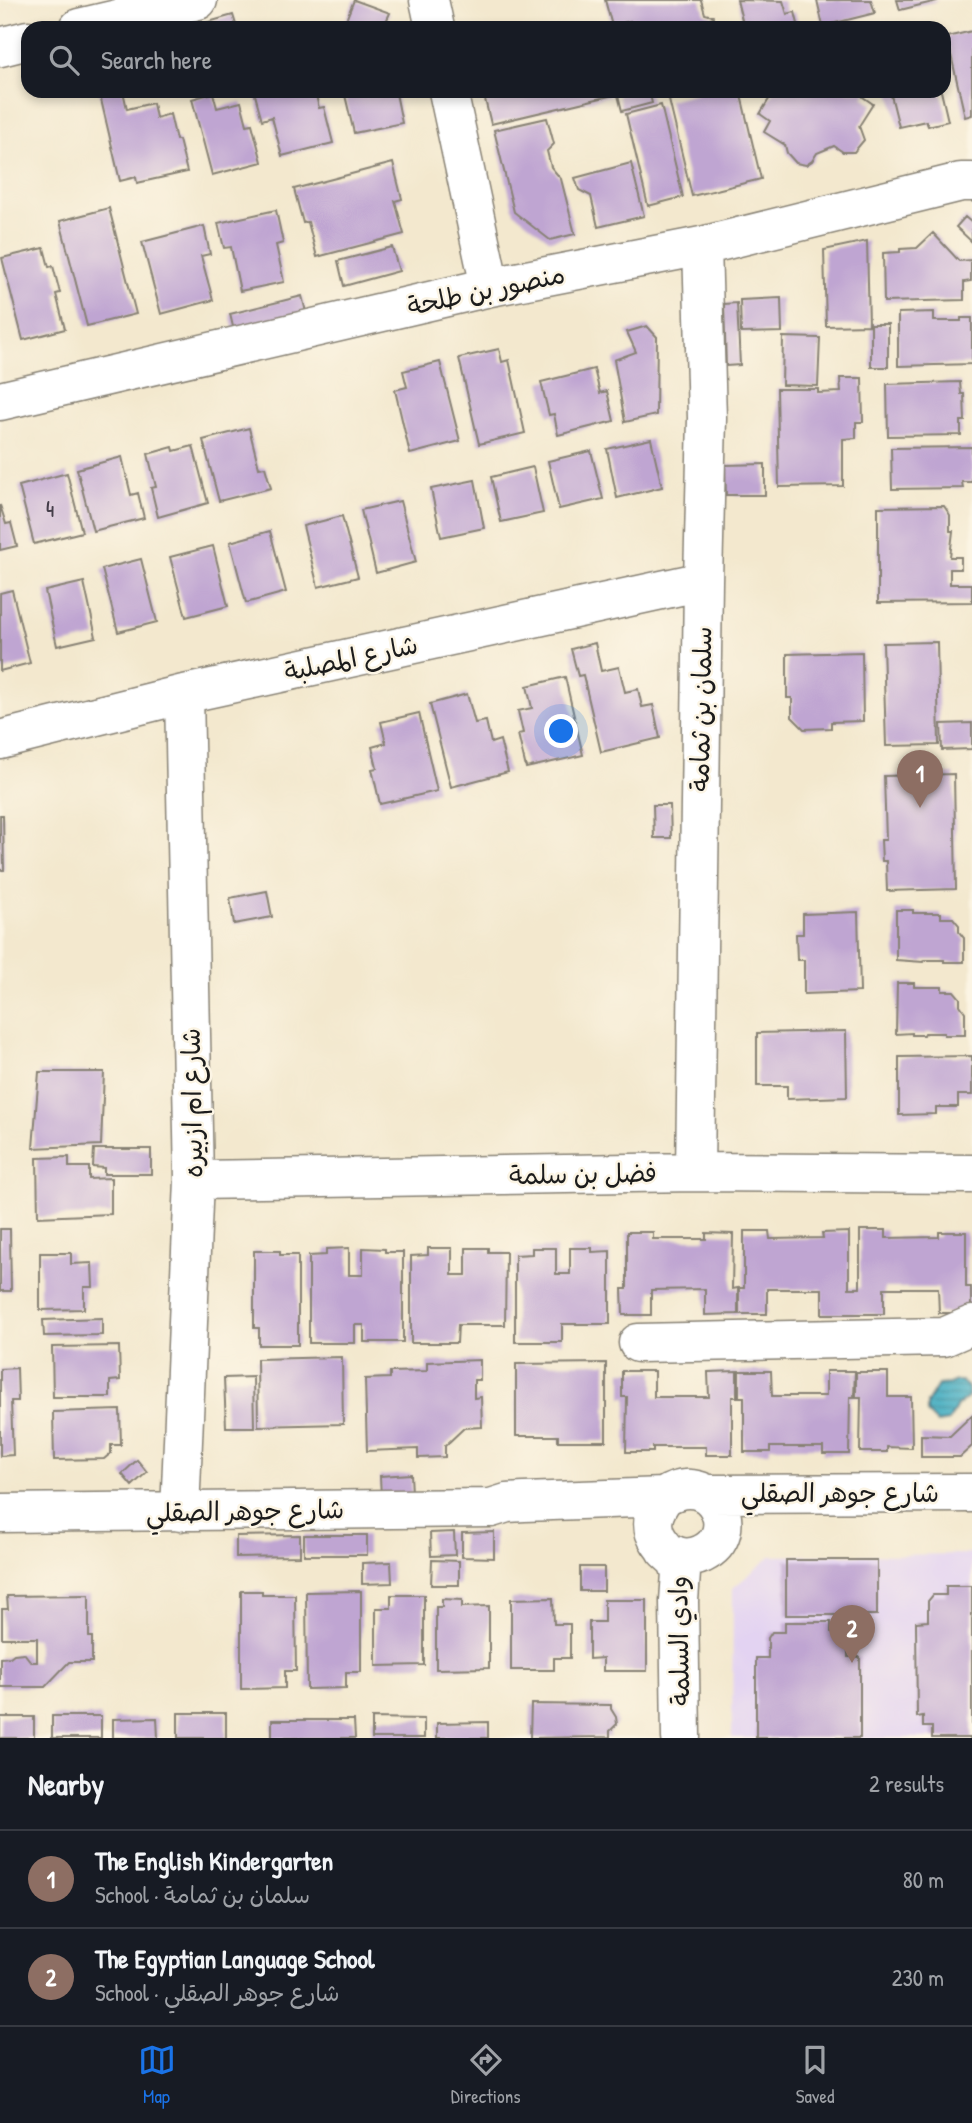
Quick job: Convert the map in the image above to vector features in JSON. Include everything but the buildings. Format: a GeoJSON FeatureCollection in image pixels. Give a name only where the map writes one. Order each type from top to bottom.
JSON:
{"type":"FeatureCollection","features":[{"type":"Feature","properties":{"kind":"street"},"geometry":{"type":"LineString","coordinates":[[109,21],[198,0]]}},
{"type":"Feature","properties":{"kind":"street"},"geometry":{"type":"LineString","coordinates":[[429,0],[434,21]]}},
{"type":"Feature","properties":{"kind":"street"},"geometry":{"type":"LineString","coordinates":[[0,47],[21,42]]}},
{"type":"Feature","properties":{"kind":"street"},"geometry":{"type":"LineString","coordinates":[[450,98],[490,287]]}},
{"type":"Feature","properties":{"kind":"street","name":"منصور بن طلحة"},"geometry":{"type":"LineString","coordinates":[[0,401],[490,287],[702,246],[961,182],[972,182]]}},
{"type":"Feature","properties":{"kind":"street","name":"سلمان بن ثمامة"},"geometry":{"type":"LineString","coordinates":[[695,1172],[707,418],[702,246]]}},
{"type":"Feature","properties":{"kind":"street","name":"شارع المصلبة"},"geometry":{"type":"LineString","coordinates":[[0,740],[184,694],[703,581]]}},
{"type":"Feature","properties":{"kind":"street","name":"شارع ام ازبيره"},"geometry":{"type":"LineString","coordinates":[[180,1512],[194,1180],[184,694]]}},
{"type":"Feature","properties":{"kind":"street","name":"فضل بن سلمة"},"geometry":{"type":"LineString","coordinates":[[194,1180],[695,1172],[972,1174]]}},
{"type":"Feature","properties":{"kind":"street"},"geometry":{"type":"LineString","coordinates":[[638,1343],[963,1337]]}},
{"type":"Feature","properties":{"kind":"street"},"geometry":{"type":"LineString","coordinates":[[698,1489],[708,1494],[716,1502],[723,1523],[714,1543],[698,1556],[686,1558],[675,1555],[660,1542],[653,1521],[656,1508],[664,1497],[674,1490],[698,1489]]}},
{"type":"Feature","properties":{"kind":"street","name":"شارع جوهر الصقلي"},"geometry":{"type":"LineString","coordinates":[[708,1494],[972,1493]]}},
{"type":"Feature","properties":{"kind":"street","name":"شارع جوهر الصقلي"},"geometry":{"type":"LineString","coordinates":[[0,1513],[491,1508],[516,1503],[664,1497]]}},
{"type":"Feature","properties":{"kind":"street","name":"شارع جوهر الصقلي"},"geometry":{"type":"LineString","coordinates":[[491,1508],[515,1515],[630,1518],[647,1527],[660,1542]]}},
{"type":"Feature","properties":{"kind":"street","name":"شارع جوهر الصقلي"},"geometry":{"type":"LineString","coordinates":[[714,1543],[734,1524],[772,1514],[972,1514]]}},
{"type":"Feature","properties":{"kind":"street","name":"وادي السلمة"},"geometry":{"type":"LineString","coordinates":[[660,1542],[677,1561],[681,1573],[681,1738]]}},
{"type":"Feature","properties":{"kind":"street","name":"وادي السلمة"},"geometry":{"type":"LineString","coordinates":[[700,1738],[699,1584],[701,1567],[714,1543]]}},
{"type":"Feature","properties":{"kind":"shaded area"},"geometry":{"type":"Polygon","coordinates":[[[972,1554],[972,1738],[732,1738],[733,1588],[771,1556],[972,1554]]]}},
{"type":"Feature","properties":{"kind":"water"},"geometry":{"type":"Polygon","coordinates":[[[961,1381],[968,1387],[969,1397],[957,1406],[949,1421],[937,1423],[927,1413],[927,1403],[938,1385],[961,1381]]]}},
{"type":"Feature","properties":{"kind":"place","name":"The English Kindergarten"},"geometry":{"type":"Point","coordinates":[920,808]}},
{"type":"Feature","properties":{"kind":"place","name":"The Egyptian Language School"},"geometry":{"type":"Point","coordinates":[852,1663]}}]}
